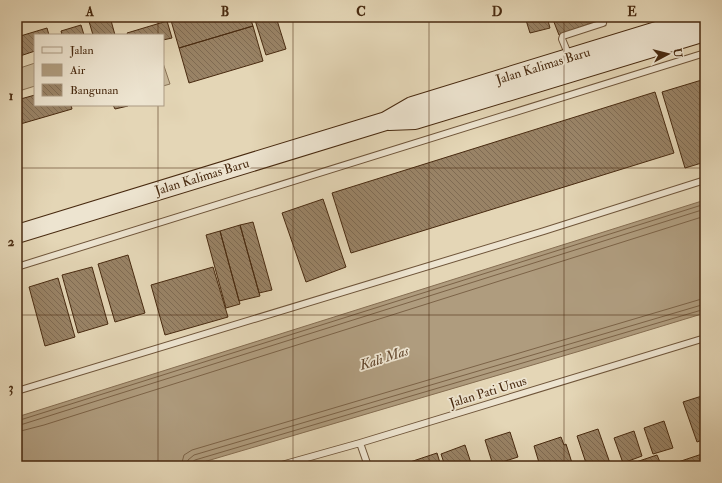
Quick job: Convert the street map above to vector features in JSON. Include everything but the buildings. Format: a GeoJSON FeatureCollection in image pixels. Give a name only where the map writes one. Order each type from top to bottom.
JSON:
{"type":"FeatureCollection","features":[{"type":"Feature","properties":{"kind":"street","name":"Jalan Kalimas Baru"},"geometry":{"type":"LineString","coordinates":[[17,234],[386,121],[412,106],[702,17]]}},
{"type":"Feature","properties":{"kind":"street","name":"Jalan Kalimas Baru"},"geometry":{"type":"LineString","coordinates":[[386,121],[416,120],[705,32]]}},
{"type":"Feature","properties":{"kind":"lane"},"geometry":{"type":"LineString","coordinates":[[570,58],[562,38],[563,36],[603,23]]}},
{"type":"Feature","properties":{"kind":"lane"},"geometry":{"type":"LineString","coordinates":[[17,267],[705,53]]}},
{"type":"Feature","properties":{"kind":"lane"},"geometry":{"type":"LineString","coordinates":[[17,391],[528,236],[705,180]]}},
{"type":"Feature","properties":{"kind":"lane","name":"Jalan Pati Unus"},"geometry":{"type":"LineString","coordinates":[[278,466],[360,443],[705,338]]}},
{"type":"Feature","properties":{"kind":"lane"},"geometry":{"type":"LineString","coordinates":[[360,443],[368,466]]}},
{"type":"Feature","properties":{"kind":"shaded area"},"geometry":{"type":"Polygon","coordinates":[[[34,63],[34,86],[19,91],[17,84],[17,69],[34,63]]]}},
{"type":"Feature","properties":{"kind":"shaded area"},"geometry":{"type":"Polygon","coordinates":[[[164,66],[170,84],[164,86],[164,66]]]}},
{"type":"Feature","properties":{"kind":"water","name":"Kali Mas"},"geometry":{"type":"Polygon","coordinates":[[[705,200],[705,313],[190,466],[17,466],[17,417],[705,200]]]}}]}
